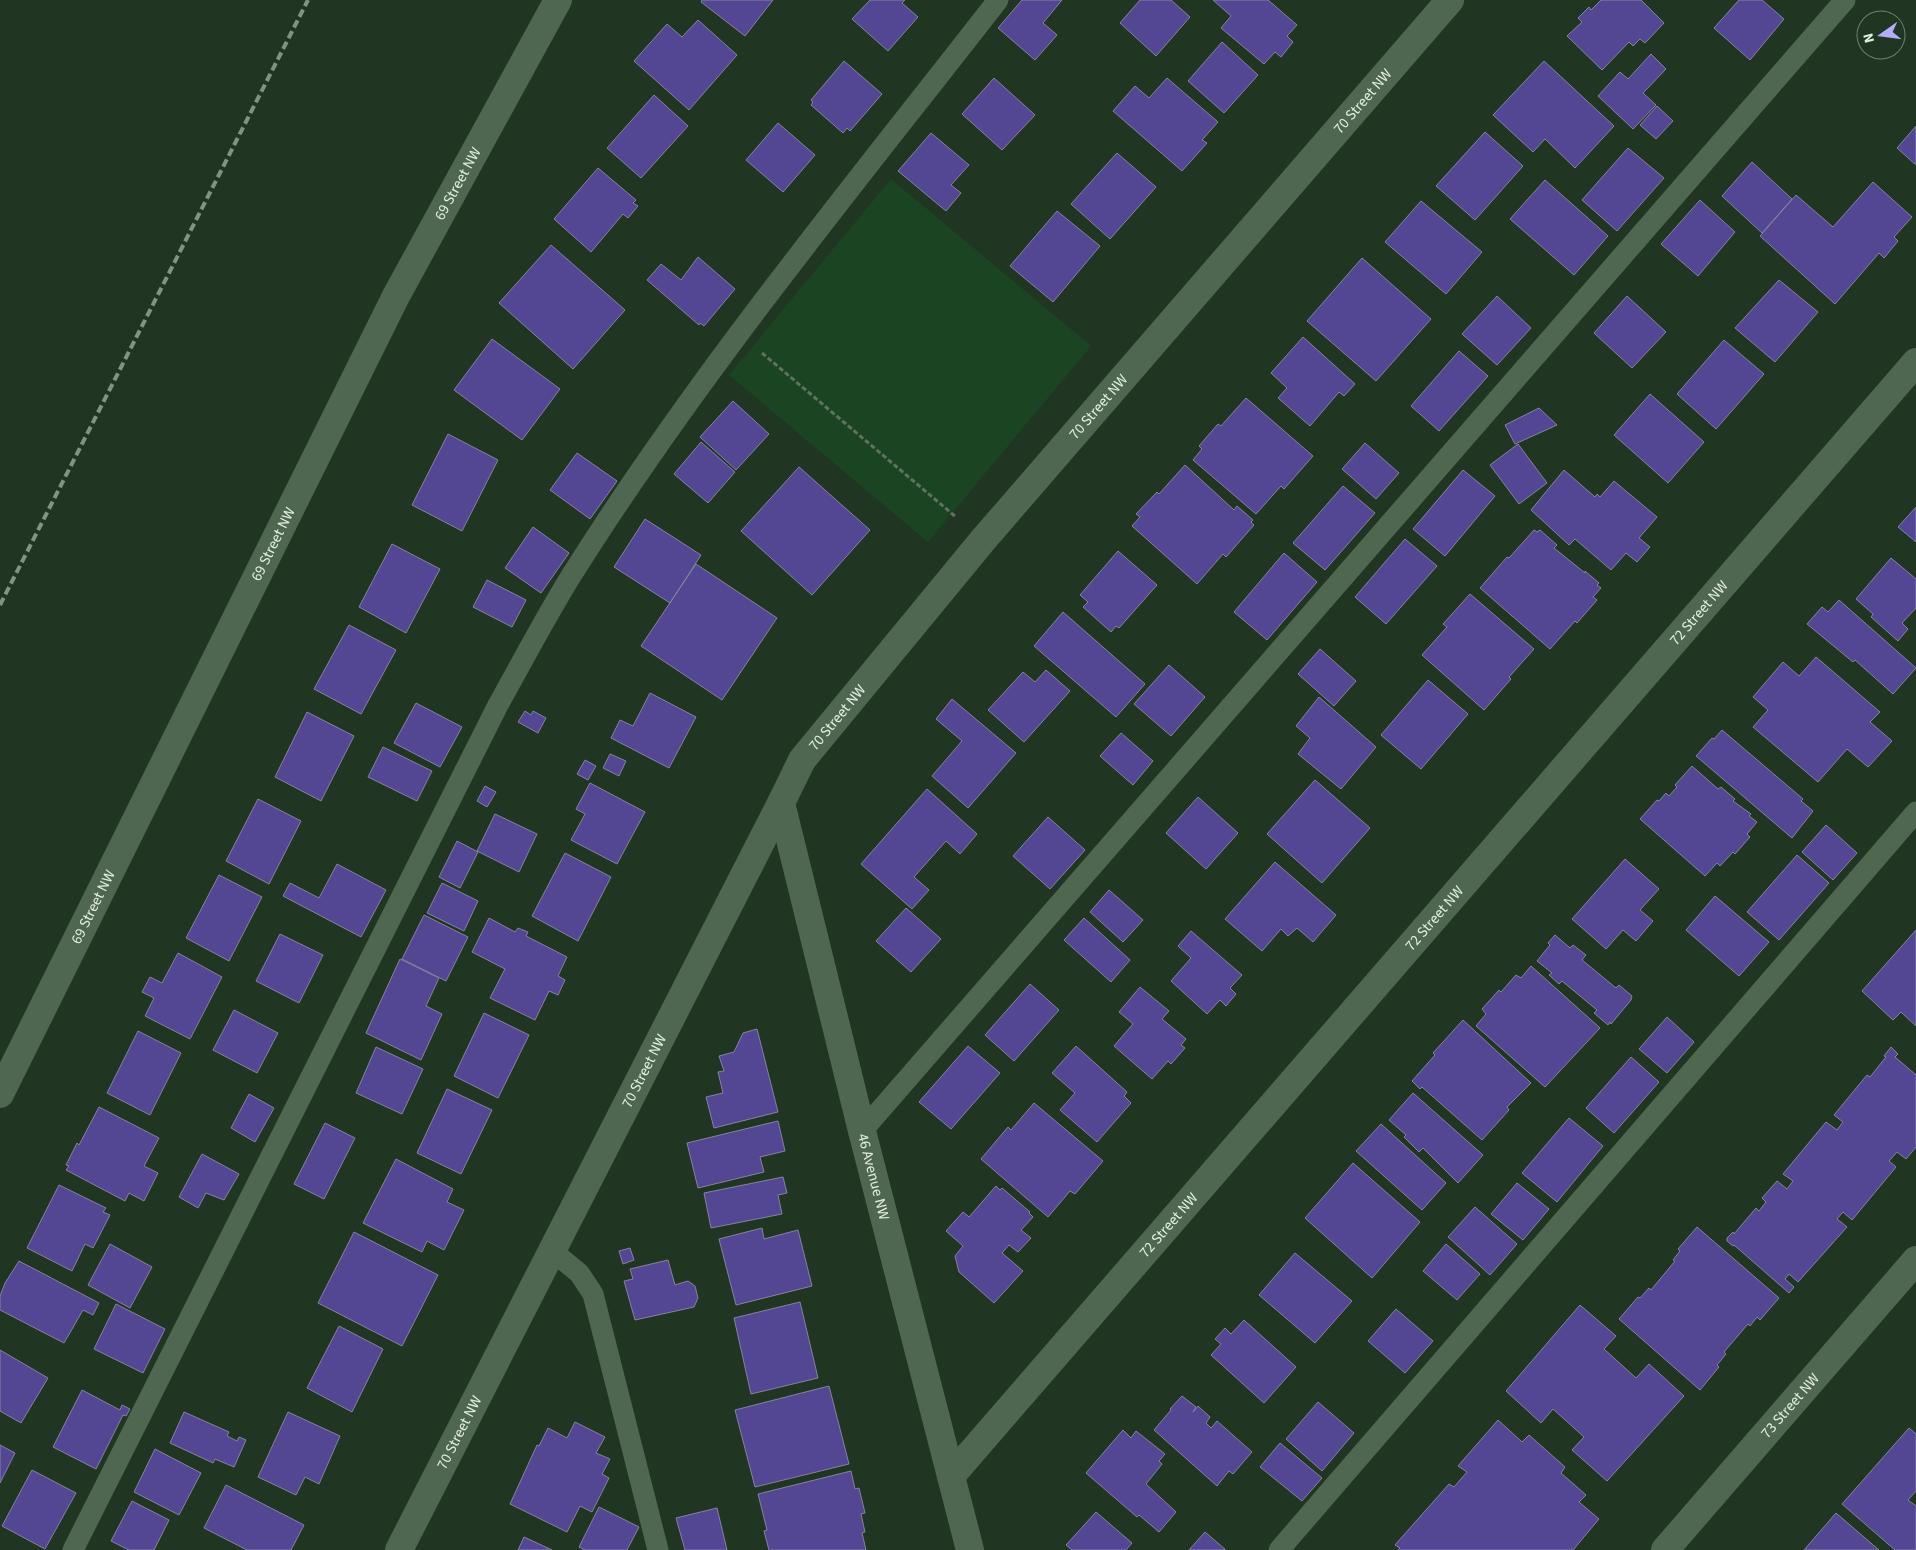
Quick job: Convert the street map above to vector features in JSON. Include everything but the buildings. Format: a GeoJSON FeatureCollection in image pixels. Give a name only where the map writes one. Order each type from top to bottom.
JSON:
{"type":"FeatureCollection","features":[{"type":"Feature","properties":{"kind":"street","name":"69 Street NW"},"geometry":{"type":"LineString","coordinates":[[0,1094],[396,296],[558,0]]}},
{"type":"Feature","properties":{"kind":"street","name":"70 Street NW"},"geometry":{"type":"LineString","coordinates":[[399,1550],[802,760],[983,540],[1450,0]]}},
{"type":"Feature","properties":{"kind":"street","name":"72 Street NW"},"geometry":{"type":"LineString","coordinates":[[952,1476],[1916,362]]}},
{"type":"Feature","properties":{"kind":"street","name":"46 Avenue NW"},"geometry":{"type":"LineString","coordinates":[[781,803],[862,1131],[970,1550]]}},
{"type":"Feature","properties":{"kind":"street","name":"73 Street NW"},"geometry":{"type":"LineString","coordinates":[[1665,1550],[1916,1260]]}},
{"type":"Feature","properties":{"kind":"lane"},"geometry":{"type":"LineString","coordinates":[[73,1550],[498,705],[570,578],[624,495],[739,333],[998,0]]}},
{"type":"Feature","properties":{"kind":"lane"},"geometry":{"type":"LineString","coordinates":[[862,1131],[1845,0]]}},
{"type":"Feature","properties":{"kind":"lane"},"geometry":{"type":"LineString","coordinates":[[1279,1550],[1916,812]]}},
{"type":"Feature","properties":{"kind":"lane"},"geometry":{"type":"LineString","coordinates":[[551,1250],[579,1273],[593,1294],[658,1550]]}},
{"type":"Feature","properties":{"kind":"path"},"geometry":{"type":"LineString","coordinates":[[739,333],[983,540]]}},
{"type":"Feature","properties":{"kind":"green space"},"geometry":{"type":"Polygon","coordinates":[[[891,179],[1091,346],[928,542],[729,375],[891,179]]]}},
{"type":"Feature","properties":{"kind":"railway"},"geometry":{"type":"LineString","coordinates":[[0,605],[308,0]]}}]}
